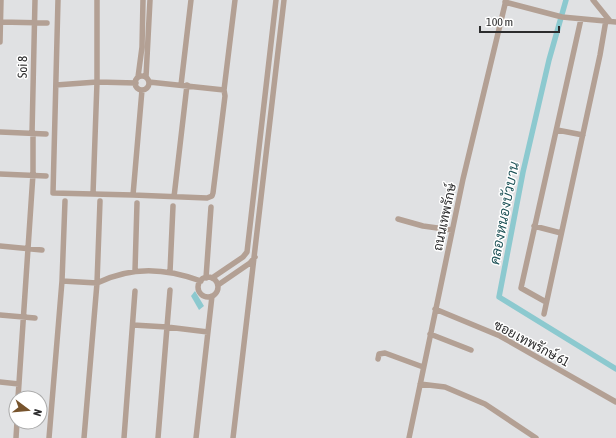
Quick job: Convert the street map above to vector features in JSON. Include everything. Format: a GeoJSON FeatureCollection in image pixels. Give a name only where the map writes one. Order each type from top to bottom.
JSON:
{"type":"FeatureCollection","features":[{"type":"Feature","properties":{"kind":"street"},"geometry":{"type":"LineString","coordinates":[[0,42],[1,0]]}},
{"type":"Feature","properties":{"kind":"street","name":"Soi 8"},"geometry":{"type":"LineString","coordinates":[[19,390],[25,317],[33,174],[32,134],[35,0]]}},
{"type":"Feature","properties":{"kind":"street"},"geometry":{"type":"LineString","coordinates":[[58,0],[53,193],[207,198],[212,196],[225,96],[224,90],[235,0]]}},
{"type":"Feature","properties":{"kind":"street"},"geometry":{"type":"LineString","coordinates":[[92,194],[97,0]]}},
{"type":"Feature","properties":{"kind":"street"},"geometry":{"type":"LineString","coordinates":[[142,0],[142,47],[137,80],[137,87],[142,90]]}},
{"type":"Feature","properties":{"kind":"street"},"geometry":{"type":"LineString","coordinates":[[142,90],[147,88],[149,82],[146,77],[150,0]]}},
{"type":"Feature","properties":{"kind":"street"},"geometry":{"type":"LineString","coordinates":[[174,197],[190,0]]}},
{"type":"Feature","properties":{"kind":"street"},"geometry":{"type":"LineString","coordinates":[[62,281],[97,283],[112,276],[135,271],[170,272],[201,281],[209,278],[244,257],[247,252],[276,0]]}},
{"type":"Feature","properties":{"kind":"street"},"geometry":{"type":"LineString","coordinates":[[233,438],[284,0]]}},
{"type":"Feature","properties":{"kind":"street"},"geometry":{"type":"LineString","coordinates":[[593,0],[611,21]]}},
{"type":"Feature","properties":{"kind":"street"},"geometry":{"type":"LineString","coordinates":[[505,1],[562,17],[611,21]]}},
{"type":"Feature","properties":{"kind":"street","name":"ถนนเทพรักษ์"},"geometry":{"type":"LineString","coordinates":[[409,438],[452,230],[505,1]]}},
{"type":"Feature","properties":{"kind":"street"},"geometry":{"type":"LineString","coordinates":[[546,302],[520,288],[581,19]]}},
{"type":"Feature","properties":{"kind":"street"},"geometry":{"type":"LineString","coordinates":[[544,314],[583,135],[611,21]]}},
{"type":"Feature","properties":{"kind":"street"},"geometry":{"type":"LineString","coordinates":[[0,22],[47,23]]}},
{"type":"Feature","properties":{"kind":"street"},"geometry":{"type":"LineString","coordinates":[[267,74],[276,75]]}},
{"type":"Feature","properties":{"kind":"street"},"geometry":{"type":"LineString","coordinates":[[56,85],[137,80],[146,77]]}},
{"type":"Feature","properties":{"kind":"street"},"geometry":{"type":"LineString","coordinates":[[149,82],[224,90]]}},
{"type":"Feature","properties":{"kind":"street"},"geometry":{"type":"LineString","coordinates":[[133,195],[142,90]]}},
{"type":"Feature","properties":{"kind":"street"},"geometry":{"type":"LineString","coordinates":[[556,130],[583,135]]}},
{"type":"Feature","properties":{"kind":"street"},"geometry":{"type":"LineString","coordinates":[[0,132],[46,134]]}},
{"type":"Feature","properties":{"kind":"street"},"geometry":{"type":"LineString","coordinates":[[0,174],[33,174],[46,176]]}},
{"type":"Feature","properties":{"kind":"street"},"geometry":{"type":"LineString","coordinates":[[49,438],[62,281],[65,201]]}},
{"type":"Feature","properties":{"kind":"street"},"geometry":{"type":"LineString","coordinates":[[84,438],[97,283],[100,201]]}},
{"type":"Feature","properties":{"kind":"street"},"geometry":{"type":"LineString","coordinates":[[135,271],[137,203]]}},
{"type":"Feature","properties":{"kind":"street"},"geometry":{"type":"LineString","coordinates":[[170,272],[174,206]]}},
{"type":"Feature","properties":{"kind":"street"},"geometry":{"type":"LineString","coordinates":[[209,278],[211,207]]}},
{"type":"Feature","properties":{"kind":"street"},"geometry":{"type":"LineString","coordinates":[[398,218],[423,226],[452,230]]}},
{"type":"Feature","properties":{"kind":"street"},"geometry":{"type":"LineString","coordinates":[[534,226],[562,233]]}},
{"type":"Feature","properties":{"kind":"street"},"geometry":{"type":"LineString","coordinates":[[0,246],[42,250]]}},
{"type":"Feature","properties":{"kind":"street"},"geometry":{"type":"LineString","coordinates":[[247,252],[255,257]]}},
{"type":"Feature","properties":{"kind":"street"},"geometry":{"type":"LineString","coordinates":[[201,281],[199,287],[201,293],[206,297],[212,296],[216,293],[218,285],[250,263],[255,257]]}},
{"type":"Feature","properties":{"kind":"street"},"geometry":{"type":"LineString","coordinates":[[209,278],[218,285]]}},
{"type":"Feature","properties":{"kind":"street"},"geometry":{"type":"LineString","coordinates":[[158,438],[170,290]]}},
{"type":"Feature","properties":{"kind":"street"},"geometry":{"type":"LineString","coordinates":[[124,438],[135,291]]}},
{"type":"Feature","properties":{"kind":"street"},"geometry":{"type":"LineString","coordinates":[[196,438],[212,296]]}},
{"type":"Feature","properties":{"kind":"street","name":"ซอย เทพรักษ์ 61"},"geometry":{"type":"LineString","coordinates":[[435,309],[500,336],[616,402]]}},
{"type":"Feature","properties":{"kind":"street"},"geometry":{"type":"LineString","coordinates":[[0,315],[35,318]]}},
{"type":"Feature","properties":{"kind":"street"},"geometry":{"type":"LineString","coordinates":[[133,325],[208,332]]}},
{"type":"Feature","properties":{"kind":"street"},"geometry":{"type":"LineString","coordinates":[[430,334],[472,350]]}},
{"type":"Feature","properties":{"kind":"street"},"geometry":{"type":"LineString","coordinates":[[378,359],[379,354],[385,353],[423,367]]}},
{"type":"Feature","properties":{"kind":"street"},"geometry":{"type":"LineString","coordinates":[[0,382],[19,384]]}},
{"type":"Feature","properties":{"kind":"street"},"geometry":{"type":"LineString","coordinates":[[420,384],[445,387],[485,404],[536,438]]}},
{"type":"Feature","properties":{"kind":"water"},"geometry":{"type":"Polygon","coordinates":[[[195,291],[204,306],[199,310],[191,296],[195,291]]]}},
{"type":"Feature","properties":{"kind":"waterway","name":"คลองหนองบัวบาน"},"geometry":{"type":"LineString","coordinates":[[566,0],[549,60],[523,172],[499,297],[616,369]]}}]}
